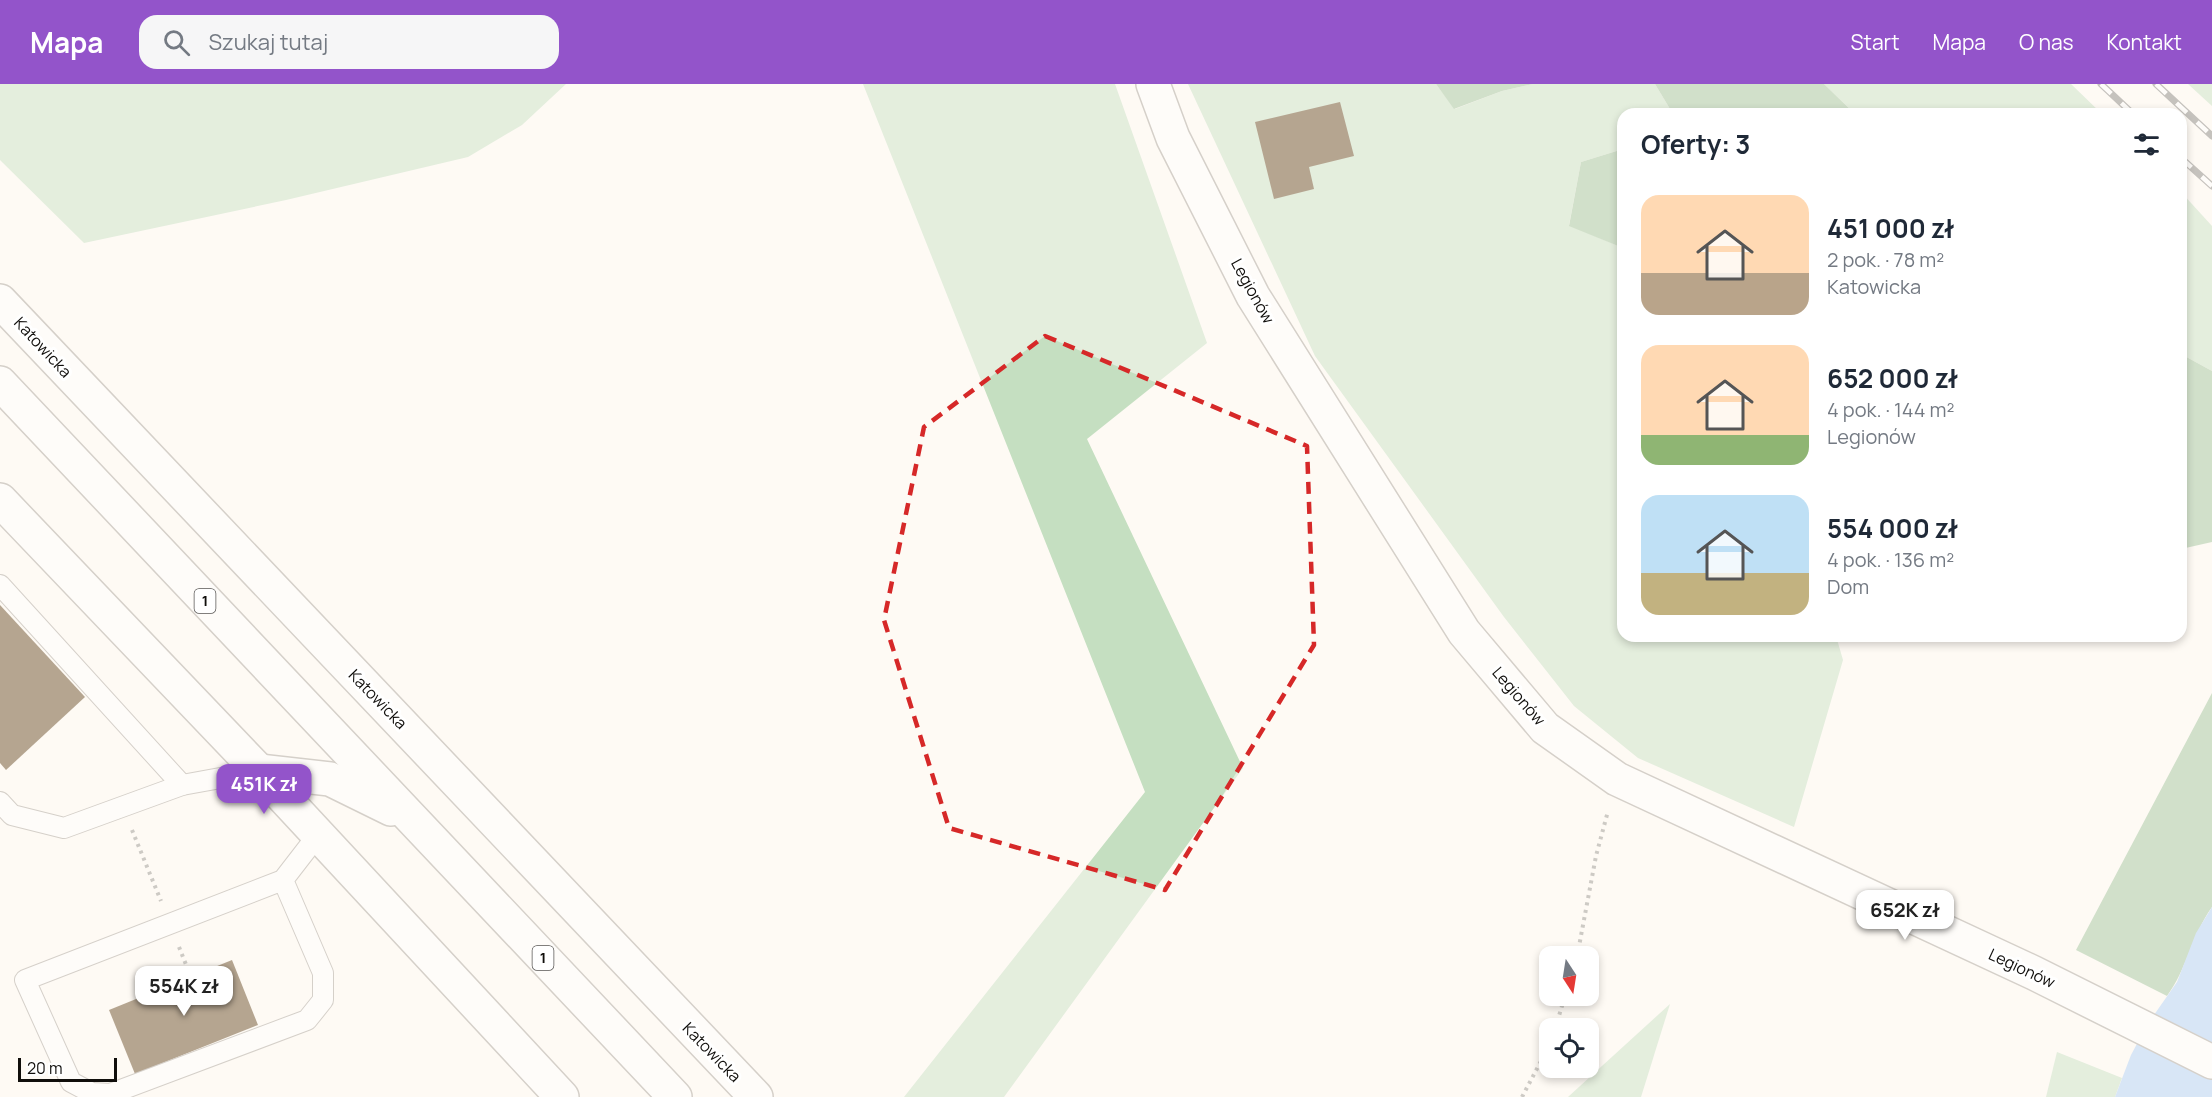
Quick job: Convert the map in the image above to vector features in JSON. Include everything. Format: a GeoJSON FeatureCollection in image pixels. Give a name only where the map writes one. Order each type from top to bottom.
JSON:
{"type":"FeatureCollection","features":[{"type":"Feature","properties":{"kind":"street","name":"Legionów"},"geometry":{"type":"LineString","coordinates":[[1153,84],[1173,138],[1253,296],[1464,633],[1545,728],[1617,779],[2034,973],[2212,1062]]}},
{"type":"Feature","properties":{"kind":"street","name":"Katowicka"},"geometry":{"type":"LineString","coordinates":[[0,301],[756,1097]]}},
{"type":"Feature","properties":{"kind":"street","name":"1"},"geometry":{"type":"LineString","coordinates":[[0,383],[675,1097]]}},
{"type":"Feature","properties":{"kind":"street"},"geometry":{"type":"LineString","coordinates":[[0,500],[259,771],[562,1097]]}},
{"type":"Feature","properties":{"kind":"street"},"geometry":{"type":"LineString","coordinates":[[259,771],[330,779],[410,818]]}},
{"type":"Feature","properties":{"kind":"lane"},"geometry":{"type":"LineString","coordinates":[[0,585],[182,785]]}},
{"type":"Feature","properties":{"kind":"lane"},"geometry":{"type":"LineString","coordinates":[[0,802],[12,815],[64,828],[182,785],[259,771]]}},
{"type":"Feature","properties":{"kind":"lane"},"geometry":{"type":"LineString","coordinates":[[283,880],[323,973],[323,1000],[307,1020],[110,1094],[92,1093],[71,1082],[25,980],[283,880],[317,836]]}},
{"type":"Feature","properties":{"kind":"path"},"geometry":{"type":"LineString","coordinates":[[1579,946],[1596,856],[1617,779]]}},
{"type":"Feature","properties":{"kind":"path"},"geometry":{"type":"LineString","coordinates":[[123,806],[190,977]]}},
{"type":"Feature","properties":{"kind":"path"},"geometry":{"type":"LineString","coordinates":[[1522,1097],[1539,1065]]}},
{"type":"Feature","properties":{"kind":"highlighted area"},"geometry":{"type":"Polygon","coordinates":[[[1045,336],[1307,446],[1314,645],[1165,890],[949,828],[884,620],[924,427],[1045,336]]]}},
{"type":"Feature","properties":{"kind":"green space"},"geometry":{"type":"Polygon","coordinates":[[[0,84],[566,84],[522,125],[468,157],[286,200],[84,243],[0,160],[0,84]]]}},
{"type":"Feature","properties":{"kind":"green space"},"geometry":{"type":"Polygon","coordinates":[[[863,84],[1115,84],[1207,343],[1087,439],[1243,768],[1004,1097],[904,1097],[1145,792],[863,84]]]}},
{"type":"Feature","properties":{"kind":"green space"},"geometry":{"type":"Polygon","coordinates":[[[1188,84],[1436,84],[1455,109],[1502,91],[1533,84],[1655,84],[1669,108],[1617,108],[1617,151],[1581,162],[1569,225],[1617,245],[1617,642],[1838,642],[1843,660],[1794,827],[1638,758],[1574,706],[1504,617],[1315,356],[1188,84]]]}},
{"type":"Feature","properties":{"kind":"green space"},"geometry":{"type":"Polygon","coordinates":[[[1436,84],[1533,84],[1502,91],[1454,109],[1436,84]]]}},
{"type":"Feature","properties":{"kind":"green space"},"geometry":{"type":"Polygon","coordinates":[[[1655,84],[1824,84],[1849,108],[1669,108],[1655,84]]]}},
{"type":"Feature","properties":{"kind":"green space"},"geometry":{"type":"Polygon","coordinates":[[[1824,84],[2071,84],[2096,108],[1849,108],[1824,84]]]}},
{"type":"Feature","properties":{"kind":"green space"},"geometry":{"type":"Polygon","coordinates":[[[2188,84],[2212,84],[2212,106],[2188,84]]]}},
{"type":"Feature","properties":{"kind":"green space"},"geometry":{"type":"Polygon","coordinates":[[[1617,151],[1617,246],[1569,226],[1581,162],[1617,151]]]}},
{"type":"Feature","properties":{"kind":"green space"},"geometry":{"type":"Polygon","coordinates":[[[2187,199],[2212,226],[2212,371],[2187,357],[2187,199]]]}},
{"type":"Feature","properties":{"kind":"green space"},"geometry":{"type":"Polygon","coordinates":[[[2187,357],[2212,371],[2212,542],[2187,548],[2187,357]]]}},
{"type":"Feature","properties":{"kind":"green space"},"geometry":{"type":"Polygon","coordinates":[[[2212,693],[2212,907],[2199,929],[2180,975],[2167,996],[2076,950],[2212,693]]]}},
{"type":"Feature","properties":{"kind":"green space"},"geometry":{"type":"Polygon","coordinates":[[[1670,1004],[1641,1097],[1568,1097],[1589,1078],[1599,1078],[1599,1069],[1670,1004]]]}},
{"type":"Feature","properties":{"kind":"green space"},"geometry":{"type":"Polygon","coordinates":[[[2057,1052],[2122,1078],[2115,1097],[2046,1097],[2057,1052]]]}},
{"type":"Feature","properties":{"kind":"water"},"geometry":{"type":"Polygon","coordinates":[[[2212,907],[2212,1097],[2115,1097],[2131,1055],[2147,1025],[2177,982],[2196,933],[2212,907]]]}},
{"type":"Feature","properties":{"kind":"building"},"geometry":{"type":"Polygon","coordinates":[[[1340,102],[1354,156],[1309,167],[1314,189],[1274,199],[1255,122],[1340,102]]]}},
{"type":"Feature","properties":{"kind":"building"},"geometry":{"type":"Polygon","coordinates":[[[0,605],[85,697],[6,770],[0,763],[0,605]]]}},
{"type":"Feature","properties":{"kind":"building"},"geometry":{"type":"Polygon","coordinates":[[[232,960],[258,1025],[135,1074],[109,1010],[232,960]]]}},
{"type":"Feature","properties":{"kind":"railway"},"geometry":{"type":"LineString","coordinates":[[2101,84],[2127,108]]}},
{"type":"Feature","properties":{"kind":"railway"},"geometry":{"type":"LineString","coordinates":[[2156,84],[2182,108]]}},
{"type":"Feature","properties":{"kind":"railway"},"geometry":{"type":"LineString","coordinates":[[2187,113],[2212,136]]}},
{"type":"Feature","properties":{"kind":"railway"},"geometry":{"type":"LineString","coordinates":[[2187,163],[2212,186]]}}]}
